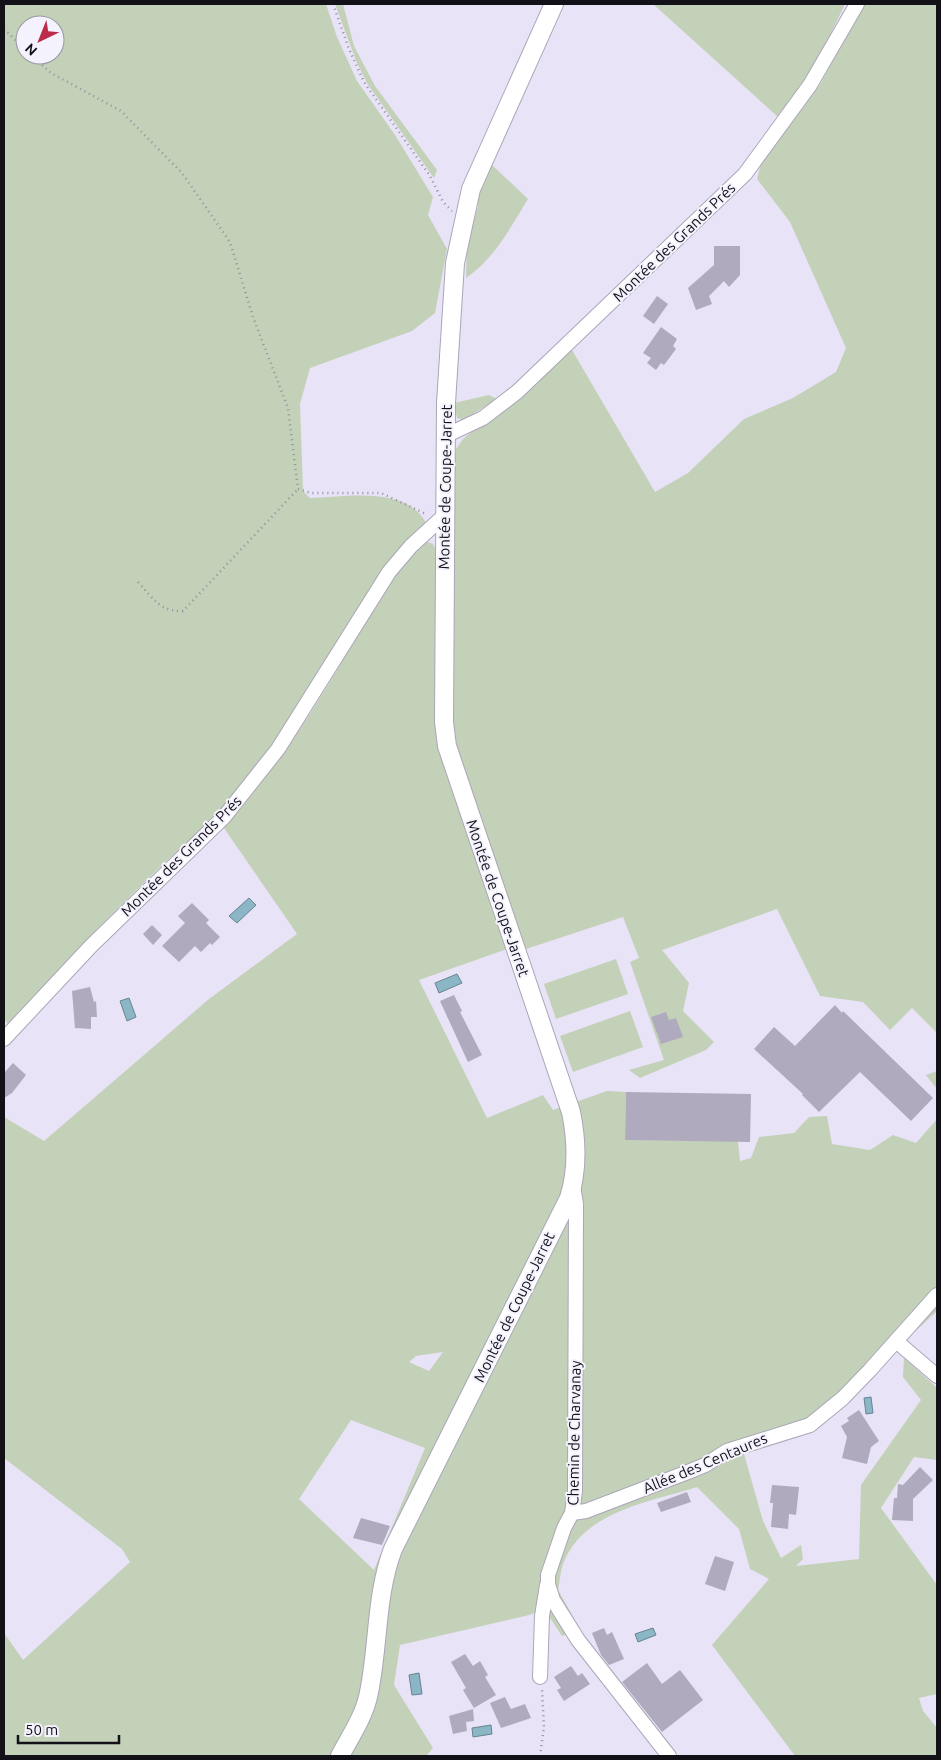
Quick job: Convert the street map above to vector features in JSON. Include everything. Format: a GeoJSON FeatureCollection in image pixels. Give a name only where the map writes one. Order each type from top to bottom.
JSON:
{"type":"FeatureCollection","features":[{"type":"Feature","properties":{"kind":"main road","name":"Montée de Coupe-Jarret"},"geometry":{"type":"LineString","coordinates":[[340,1756],[361,1718],[368,1699],[376,1657],[383,1582],[393,1548],[569,1198],[573,1185],[576,1153],[571,1112],[446,746],[444,722],[442,517],[455,263],[471,189],[484,156],[554,4]]}},
{"type":"Feature","properties":{"kind":"street","name":"Montée des Grands Prés"},"geometry":{"type":"LineString","coordinates":[[445,436],[484,418],[517,392],[745,174],[810,85],[856,4]]}},
{"type":"Feature","properties":{"kind":"street","name":"Montée des Grands Prés"},"geometry":{"type":"LineString","coordinates":[[4,1038],[91,946],[224,817],[278,749],[389,572],[442,517]]}},
{"type":"Feature","properties":{"kind":"street","name":"Chemin de Charvanay"},"geometry":{"type":"LineString","coordinates":[[540,1677],[542,1616],[551,1562],[572,1513],[575,1482],[576,1214],[573,1185]]}},
{"type":"Feature","properties":{"kind":"street","name":"Allée des Centaures"},"geometry":{"type":"LineString","coordinates":[[572,1513],[586,1511],[688,1472],[705,1465],[728,1451],[810,1425],[842,1398],[937,1296]]}},
{"type":"Feature","properties":{"kind":"street"},"geometry":{"type":"LineString","coordinates":[[896,1341],[937,1376]]}},
{"type":"Feature","properties":{"kind":"street"},"geometry":{"type":"LineString","coordinates":[[548,1584],[553,1600],[578,1640],[669,1756]]}},
{"type":"Feature","properties":{"kind":"path"},"geometry":{"type":"LineString","coordinates":[[333,4],[349,49],[364,82],[430,176],[443,202],[463,221]]}},
{"type":"Feature","properties":{"kind":"path"},"geometry":{"type":"LineString","coordinates":[[4,29],[15,39]]}},
{"type":"Feature","properties":{"kind":"path"},"geometry":{"type":"LineString","coordinates":[[42,65],[51,73],[121,111],[182,173],[230,242],[253,317],[288,408],[298,489]]}},
{"type":"Feature","properties":{"kind":"path"},"geometry":{"type":"LineString","coordinates":[[298,489],[311,493],[381,493],[442,517]]}},
{"type":"Feature","properties":{"kind":"path"},"geometry":{"type":"LineString","coordinates":[[138,582],[161,606],[170,612],[183,611],[298,489]]}},
{"type":"Feature","properties":{"kind":"path"},"geometry":{"type":"LineString","coordinates":[[540,1677],[544,1699],[544,1727],[540,1756]]}},
{"type":"Feature","properties":{"kind":"green space"},"geometry":{"type":"Polygon","coordinates":[[[4,4],[326,4],[337,37],[357,81],[395,135],[433,197],[428,215],[447,249],[435,313],[412,331],[310,368],[300,404],[303,491],[310,498],[357,495],[390,498],[404,503],[417,511],[426,523],[383,571],[278,739],[243,784],[214,818],[162,865],[91,935],[29,1006],[9,1025],[4,1019],[4,4]]]}},
{"type":"Feature","properties":{"kind":"green space"},"geometry":{"type":"Polygon","coordinates":[[[335,4],[343,4],[354,46],[375,86],[437,170],[434,178],[367,83],[357,63],[335,4]]]}},
{"type":"Feature","properties":{"kind":"green space"},"geometry":{"type":"Polygon","coordinates":[[[653,4],[845,4],[807,76],[778,117],[653,4]]]}},
{"type":"Feature","properties":{"kind":"green space"},"geometry":{"type":"Polygon","coordinates":[[[855,4],[937,4],[937,1033],[912,1008],[890,1030],[863,1002],[820,996],[777,909],[662,950],[689,983],[683,1011],[714,1042],[706,1050],[640,1078],[629,1070],[664,1060],[630,962],[639,958],[623,917],[523,950],[463,775],[452,728],[452,477],[456,449],[463,439],[572,350],[655,492],[688,473],[744,419],[793,398],[836,372],[846,348],[790,222],[757,179],[761,164],[821,83],[861,9],[855,4]]]}},
{"type":"Feature","properties":{"kind":"green space"},"geometry":{"type":"Polygon","coordinates":[[[492,165],[528,199],[494,252],[466,278],[467,240],[478,207],[475,197],[492,165]]]}},
{"type":"Feature","properties":{"kind":"green space"},"geometry":{"type":"Polygon","coordinates":[[[489,395],[497,399],[463,420],[457,418],[454,403],[489,395]]]}},
{"type":"Feature","properties":{"kind":"green space"},"geometry":{"type":"Polygon","coordinates":[[[428,542],[433,544],[437,552],[435,674],[439,721],[510,948],[419,980],[487,1118],[543,1095],[553,1110],[607,1091],[626,1092],[625,1140],[738,1141],[740,1161],[751,1158],[759,1137],[794,1133],[809,1117],[827,1116],[832,1144],[870,1150],[893,1135],[916,1143],[937,1119],[937,1311],[809,1431],[744,1454],[763,1521],[781,1558],[801,1545],[803,1559],[796,1566],[859,1559],[861,1485],[921,1400],[903,1377],[904,1358],[937,1388],[937,1460],[914,1457],[881,1508],[937,1585],[937,1694],[919,1698],[923,1711],[937,1728],[937,1756],[795,1756],[712,1645],[769,1579],[750,1569],[739,1529],[697,1487],[620,1511],[602,1520],[586,1532],[573,1546],[563,1564],[558,1590],[580,1629],[562,1636],[544,1609],[529,1615],[400,1645],[394,1685],[433,1748],[426,1756],[4,1756],[4,1633],[23,1660],[130,1562],[122,1549],[4,1458],[4,1117],[44,1141],[209,999],[297,934],[224,828],[287,747],[398,571],[423,544],[428,542]],[[443,1352],[416,1356],[409,1362],[429,1371],[443,1352]],[[351,1420],[299,1499],[374,1570],[425,1448],[351,1420]]]}},
{"type":"Feature","properties":{"kind":"green space"},"geometry":{"type":"Polygon","coordinates":[[[616,959],[628,994],[556,1019],[544,984],[616,959]]]}},
{"type":"Feature","properties":{"kind":"green space"},"geometry":{"type":"Polygon","coordinates":[[[630,1011],[643,1047],[573,1072],[560,1036],[630,1011]]]}},
{"type":"Feature","properties":{"kind":"green space"},"geometry":{"type":"Polygon","coordinates":[[[937,1071],[937,1089],[926,1075],[937,1071]]]}},
{"type":"Feature","properties":{"kind":"water"},"geometry":{"type":"Polygon","coordinates":[[[249,898],[256,905],[237,923],[229,916],[249,898]]]}},
{"type":"Feature","properties":{"kind":"water"},"geometry":{"type":"Polygon","coordinates":[[[457,974],[462,983],[439,993],[435,983],[457,974]]]}},
{"type":"Feature","properties":{"kind":"water"},"geometry":{"type":"Polygon","coordinates":[[[129,998],[136,1017],[127,1021],[120,1001],[129,998]]]}},
{"type":"Feature","properties":{"kind":"water"},"geometry":{"type":"Polygon","coordinates":[[[871,1397],[873,1413],[866,1414],[864,1398],[871,1397]]]}},
{"type":"Feature","properties":{"kind":"water"},"geometry":{"type":"Polygon","coordinates":[[[653,1628],[656,1635],[638,1642],[635,1634],[653,1628]]]}},
{"type":"Feature","properties":{"kind":"water"},"geometry":{"type":"Polygon","coordinates":[[[419,1673],[422,1694],[412,1695],[409,1675],[419,1673]]]}},
{"type":"Feature","properties":{"kind":"water"},"geometry":{"type":"Polygon","coordinates":[[[491,1725],[492,1734],[473,1737],[472,1728],[491,1725]]]}},
{"type":"Feature","properties":{"kind":"building"},"geometry":{"type":"Polygon","coordinates":[[[714,246],[740,246],[740,275],[729,287],[724,281],[709,296],[712,304],[696,310],[688,288],[714,265],[714,246]]]}},
{"type":"Feature","properties":{"kind":"building"},"geometry":{"type":"Polygon","coordinates":[[[657,296],[668,304],[654,324],[643,316],[657,296]]]}},
{"type":"Feature","properties":{"kind":"building"},"geometry":{"type":"Polygon","coordinates":[[[661,327],[677,339],[673,346],[676,349],[664,365],[661,363],[656,370],[647,363],[651,358],[643,353],[661,327]]]}},
{"type":"Feature","properties":{"kind":"building"},"geometry":{"type":"Polygon","coordinates":[[[192,903],[209,920],[206,923],[220,937],[201,952],[195,946],[179,962],[162,946],[185,923],[178,916],[192,903]]]}},
{"type":"Feature","properties":{"kind":"building"},"geometry":{"type":"Polygon","coordinates":[[[152,925],[162,935],[153,945],[143,934],[152,925]]]}},
{"type":"Feature","properties":{"kind":"building"},"geometry":{"type":"Polygon","coordinates":[[[90,987],[94,1002],[96,1001],[97,1017],[91,1017],[91,1029],[75,1028],[72,991],[90,987]]]}},
{"type":"Feature","properties":{"kind":"building"},"geometry":{"type":"Polygon","coordinates":[[[454,995],[462,1011],[460,1012],[482,1055],[468,1062],[440,1001],[454,995]]]}},
{"type":"Feature","properties":{"kind":"building"},"geometry":{"type":"Polygon","coordinates":[[[835,1005],[933,1098],[911,1121],[860,1072],[819,1112],[803,1094],[754,1049],[774,1027],[795,1046],[835,1005]]]}},
{"type":"Feature","properties":{"kind":"building"},"geometry":{"type":"Polygon","coordinates":[[[666,1012],[669,1020],[676,1018],[683,1037],[661,1044],[651,1017],[666,1012]]]}},
{"type":"Feature","properties":{"kind":"building"},"geometry":{"type":"Polygon","coordinates":[[[13,1063],[26,1075],[12,1093],[4,1098],[4,1073],[13,1063]]]}},
{"type":"Feature","properties":{"kind":"building"},"geometry":{"type":"Polygon","coordinates":[[[626,1092],[751,1094],[750,1142],[625,1140],[626,1092]]]}},
{"type":"Feature","properties":{"kind":"building"},"geometry":{"type":"Polygon","coordinates":[[[859,1410],[879,1441],[871,1447],[867,1464],[842,1458],[847,1437],[841,1426],[849,1421],[847,1418],[859,1410]]]}},
{"type":"Feature","properties":{"kind":"building"},"geometry":{"type":"Polygon","coordinates":[[[920,1467],[933,1480],[913,1499],[913,1521],[892,1520],[894,1498],[897,1498],[898,1484],[903,1485],[920,1467]]]}},
{"type":"Feature","properties":{"kind":"building"},"geometry":{"type":"Polygon","coordinates":[[[772,1485],[799,1487],[796,1515],[789,1514],[788,1529],[771,1527],[773,1503],[770,1503],[772,1485]]]}},
{"type":"Feature","properties":{"kind":"building"},"geometry":{"type":"Polygon","coordinates":[[[687,1492],[691,1502],[661,1512],[657,1503],[687,1492]]]}},
{"type":"Feature","properties":{"kind":"building"},"geometry":{"type":"Polygon","coordinates":[[[361,1518],[390,1526],[382,1545],[353,1538],[361,1518]]]}},
{"type":"Feature","properties":{"kind":"building"},"geometry":{"type":"Polygon","coordinates":[[[715,1556],[734,1562],[725,1591],[705,1584],[715,1556]]]}},
{"type":"Feature","properties":{"kind":"building"},"geometry":{"type":"Polygon","coordinates":[[[604,1628],[607,1635],[612,1632],[624,1659],[609,1665],[601,1655],[592,1633],[604,1628]]]}},
{"type":"Feature","properties":{"kind":"building"},"geometry":{"type":"Polygon","coordinates":[[[465,1654],[473,1666],[480,1661],[488,1675],[485,1677],[496,1695],[474,1708],[463,1690],[466,1688],[451,1662],[465,1654]]]}},
{"type":"Feature","properties":{"kind":"building"},"geometry":{"type":"Polygon","coordinates":[[[647,1663],[662,1684],[680,1670],[703,1700],[662,1732],[622,1682],[647,1663]]]}},
{"type":"Feature","properties":{"kind":"building"},"geometry":{"type":"Polygon","coordinates":[[[571,1666],[578,1676],[582,1673],[590,1684],[564,1701],[557,1690],[561,1688],[554,1677],[571,1666]]]}},
{"type":"Feature","properties":{"kind":"building"},"geometry":{"type":"Polygon","coordinates":[[[505,1697],[511,1709],[525,1704],[531,1718],[501,1728],[490,1703],[505,1697]]]}},
{"type":"Feature","properties":{"kind":"building"},"geometry":{"type":"Polygon","coordinates":[[[473,1709],[474,1721],[466,1722],[467,1731],[453,1734],[449,1716],[473,1709]]]}}]}
